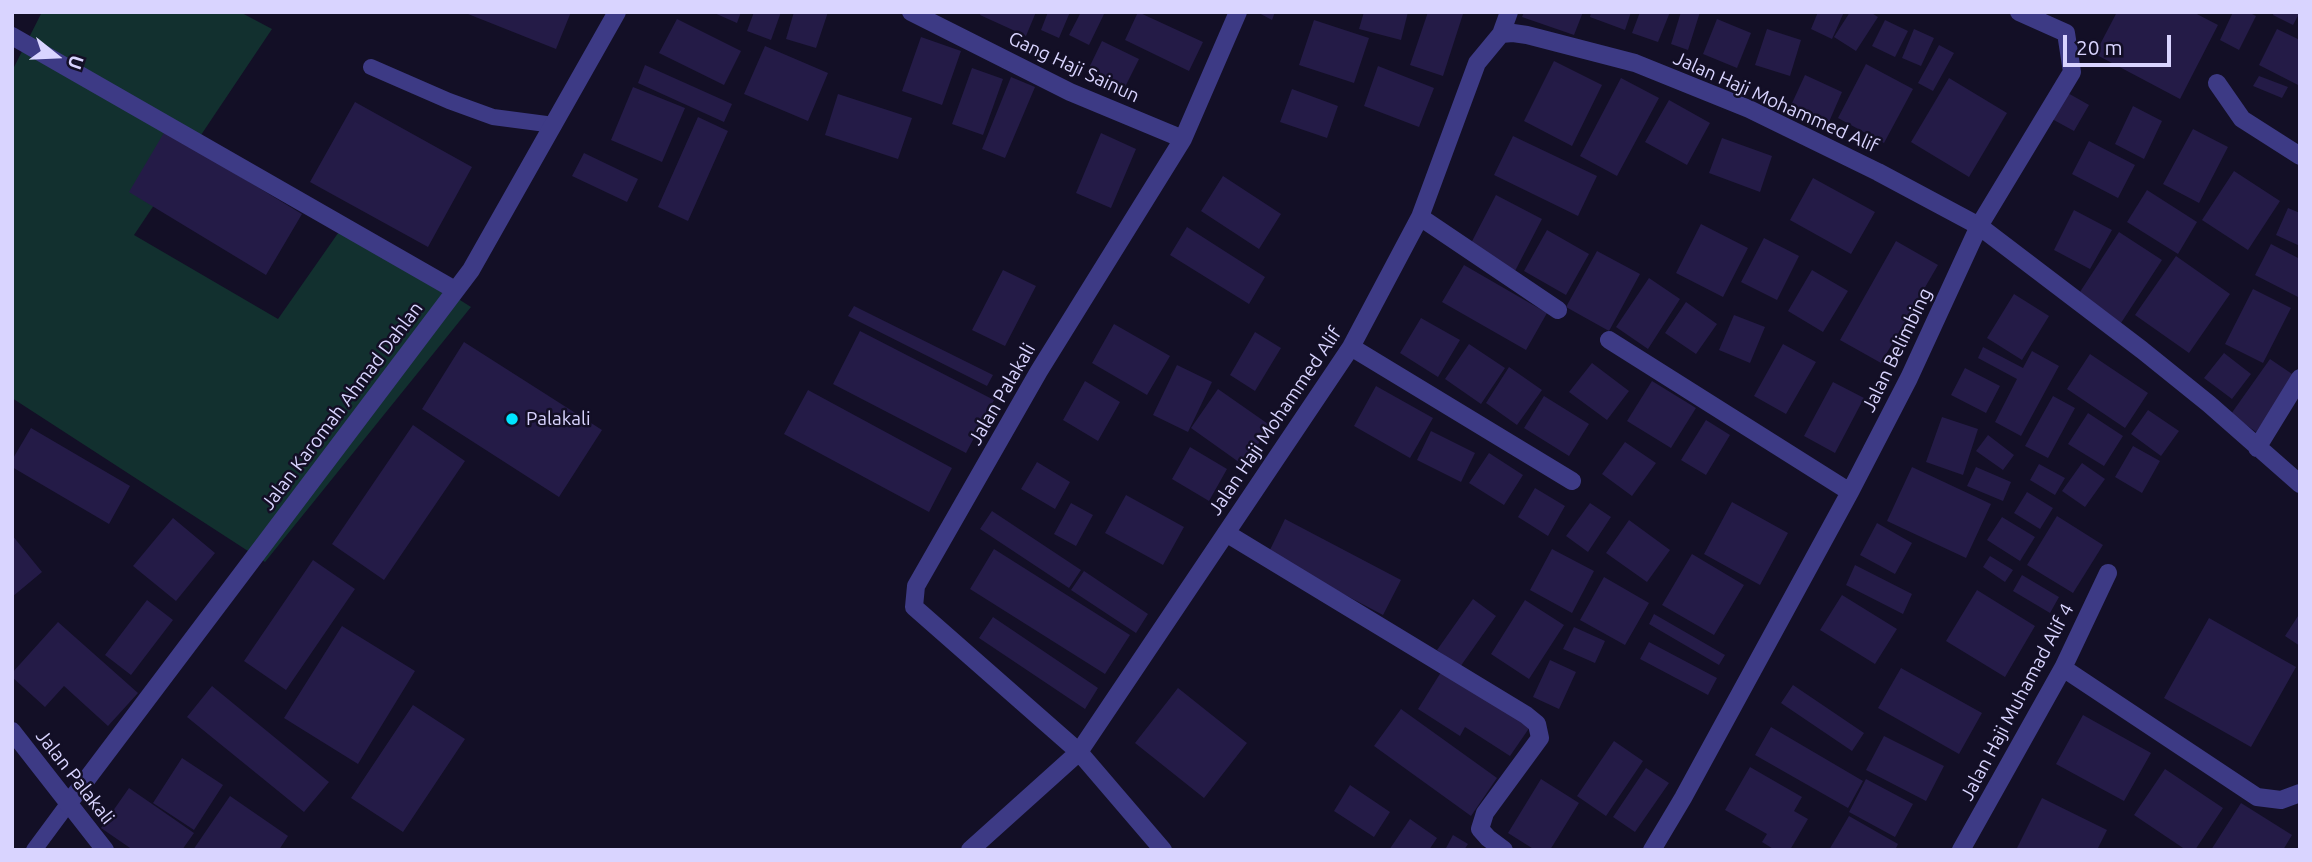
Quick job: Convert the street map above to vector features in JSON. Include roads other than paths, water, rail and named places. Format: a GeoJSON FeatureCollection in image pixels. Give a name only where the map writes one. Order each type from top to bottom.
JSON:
{"type":"FeatureCollection","features":[{"type":"Feature","properties":{"kind":"street","name":"Jalan Karomah Ahmad Dahlan"},"geometry":{"type":"LineString","coordinates":[[68,804],[471,270],[617,12]]}},
{"type":"Feature","properties":{"kind":"street","name":"Gang Haji Sainun"},"geometry":{"type":"LineString","coordinates":[[911,12],[935,17],[1059,86],[1183,139]]}},
{"type":"Feature","properties":{"kind":"street","name":"Jalan Palakali"},"geometry":{"type":"LineString","coordinates":[[1079,752],[914,607],[916,586],[1039,371],[1183,139],[1238,12]]}},
{"type":"Feature","properties":{"kind":"street"},"geometry":{"type":"LineString","coordinates":[[1502,34],[1509,12]]}},
{"type":"Feature","properties":{"kind":"street","name":"Jalan Belimbing"},"geometry":{"type":"LineString","coordinates":[[1653,850],[1850,492],[1909,378],[1979,226],[2072,72],[2066,33],[2019,12]]}},
{"type":"Feature","properties":{"kind":"street","name":"Jalan Haji Mohammed Alif"},"geometry":{"type":"LineString","coordinates":[[970,850],[1079,752],[1351,347],[1420,217],[1477,63],[1502,34],[1527,35],[1635,63],[1699,88],[1855,160],[1979,226],[2142,349],[2300,484]]}},
{"type":"Feature","properties":{"kind":"street"},"geometry":{"type":"LineString","coordinates":[[12,36],[455,290]]}},
{"type":"Feature","properties":{"kind":"street"},"geometry":{"type":"LineString","coordinates":[[2217,83],[2242,120],[2300,156]]}},
{"type":"Feature","properties":{"kind":"street"},"geometry":{"type":"LineString","coordinates":[[1420,217],[1558,310]]}},
{"type":"Feature","properties":{"kind":"street"},"geometry":{"type":"LineString","coordinates":[[1609,340],[1850,492]]}},
{"type":"Feature","properties":{"kind":"street"},"geometry":{"type":"LineString","coordinates":[[1351,347],[1572,481]]}},
{"type":"Feature","properties":{"kind":"street"},"geometry":{"type":"LineString","coordinates":[[2257,448],[2300,378]]}},
{"type":"Feature","properties":{"kind":"street"},"geometry":{"type":"LineString","coordinates":[[1226,533],[1537,724],[1540,738],[1485,813],[1480,829],[1504,850]]}},
{"type":"Feature","properties":{"kind":"street","name":"Jalan Haji Muhamad Alif 4"},"geometry":{"type":"LineString","coordinates":[[1961,850],[2063,668],[2108,573]]}},
{"type":"Feature","properties":{"kind":"street"},"geometry":{"type":"LineString","coordinates":[[2063,668],[2257,797],[2281,800],[2300,793]]}},
{"type":"Feature","properties":{"kind":"street","name":"Jalan Palakali"},"geometry":{"type":"LineString","coordinates":[[12,731],[105,850]]}},
{"type":"Feature","properties":{"kind":"street"},"geometry":{"type":"LineString","coordinates":[[1079,752],[1163,850]]}},
{"type":"Feature","properties":{"kind":"lane"},"geometry":{"type":"LineString","coordinates":[[371,66],[449,101],[493,117],[554,125]]}},
{"type":"Feature","properties":{"kind":"lane"},"geometry":{"type":"LineString","coordinates":[[34,850],[68,804]]}},
{"type":"Feature","properties":{"kind":"place","name":"Palakali"},"geometry":{"type":"Point","coordinates":[512,419]}}]}
